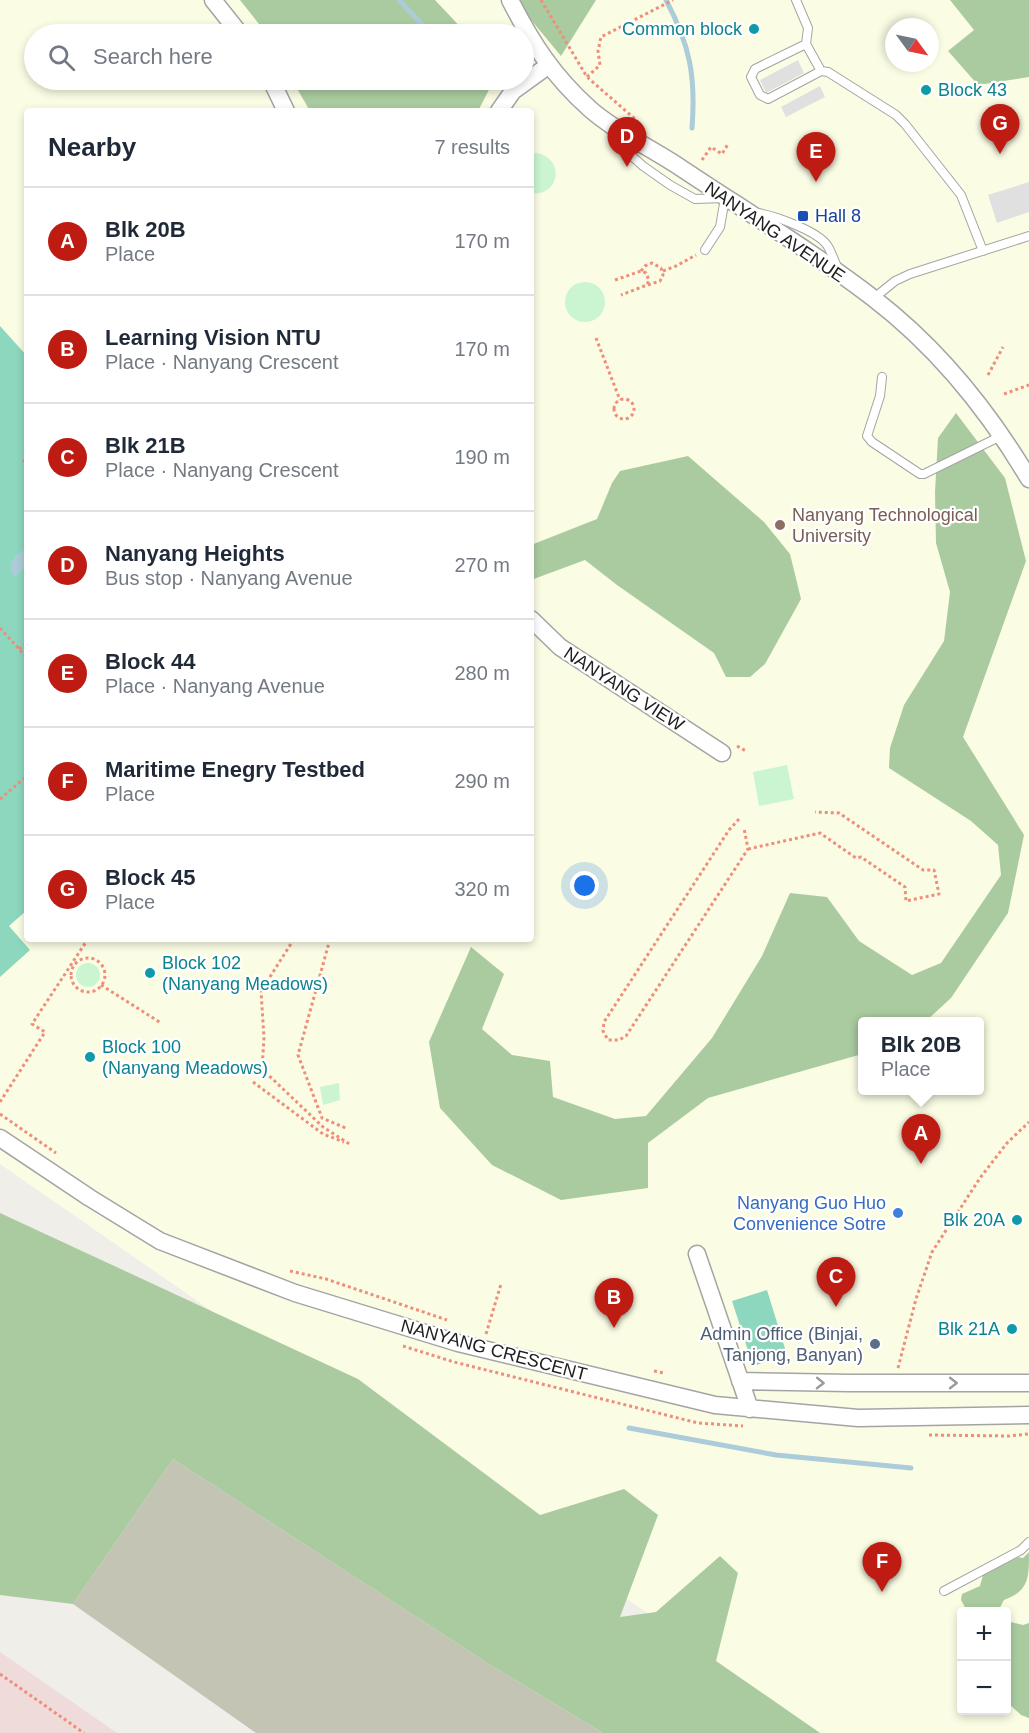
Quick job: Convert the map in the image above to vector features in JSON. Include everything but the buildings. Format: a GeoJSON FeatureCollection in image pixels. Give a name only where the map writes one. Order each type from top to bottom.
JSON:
{"type":"FeatureCollection","features":[{"type":"Feature","properties":{"kind":"street"},"geometry":{"type":"LineString","coordinates":[[213,0],[232,24]]}},
{"type":"Feature","properties":{"kind":"street","name":"NANYANG AVENUE"},"geometry":{"type":"LineString","coordinates":[[510,0],[523,24]]}},
{"type":"Feature","properties":{"kind":"street","name":"NANYANG AVENUE"},"geometry":{"type":"LineString","coordinates":[[534,45],[549,65],[592,110],[740,206],[874,298],[940,357],[959,379],[1003,435],[1029,479]]}},
{"type":"Feature","properties":{"kind":"street"},"geometry":{"type":"LineString","coordinates":[[534,76],[549,65]]}},
{"type":"Feature","properties":{"kind":"street"},"geometry":{"type":"LineString","coordinates":[[276,90],[285,108]]}},
{"type":"Feature","properties":{"kind":"street"},"geometry":{"type":"LineString","coordinates":[[501,108],[514,90]]}},
{"type":"Feature","properties":{"kind":"street","name":"NANYANG VIEW"},"geometry":{"type":"LineString","coordinates":[[534,622],[560,647],[722,753]]}},
{"type":"Feature","properties":{"kind":"street","name":"NANYANG CRESCENT"},"geometry":{"type":"LineString","coordinates":[[0,1138],[160,1241],[295,1293],[458,1343],[715,1405],[858,1418],[1029,1414]]}},
{"type":"Feature","properties":{"kind":"street"},"geometry":{"type":"LineString","coordinates":[[697,1254],[750,1409]]}},
{"type":"Feature","properties":{"kind":"street"},"geometry":{"type":"LineString","coordinates":[[740,1381],[1029,1383]]}},
{"type":"Feature","properties":{"kind":"lane"},"geometry":{"type":"LineString","coordinates":[[796,0],[808,28],[806,44],[821,71]]}},
{"type":"Feature","properties":{"kind":"lane"},"geometry":{"type":"LineString","coordinates":[[806,44],[754,69],[752,77],[760,95],[768,99],[821,71],[828,72],[896,115],[961,195],[983,251]]}},
{"type":"Feature","properties":{"kind":"lane"},"geometry":{"type":"LineString","coordinates":[[705,250],[720,227],[725,198]]}},
{"type":"Feature","properties":{"kind":"lane"},"geometry":{"type":"LineString","coordinates":[[874,298],[895,281],[910,274],[1029,236]]}},
{"type":"Feature","properties":{"kind":"lane"},"geometry":{"type":"LineString","coordinates":[[1018,240],[1029,247]]}},
{"type":"Feature","properties":{"kind":"lane"},"geometry":{"type":"LineString","coordinates":[[882,377],[880,396],[867,436],[872,442],[918,472],[924,474],[1003,435]]}},
{"type":"Feature","properties":{"kind":"lane"},"geometry":{"type":"LineString","coordinates":[[944,1591],[1021,1550],[1029,1542]]}},
{"type":"Feature","properties":{"kind":"path"},"geometry":{"type":"LineString","coordinates":[[542,0],[587,77],[642,125]]}},
{"type":"Feature","properties":{"kind":"path"},"geometry":{"type":"LineString","coordinates":[[587,77],[600,64],[598,51],[601,36],[673,0]]}},
{"type":"Feature","properties":{"kind":"path"},"geometry":{"type":"LineString","coordinates":[[694,156],[703,161],[711,147],[722,154],[728,144]]}},
{"type":"Feature","properties":{"kind":"path"},"geometry":{"type":"LineString","coordinates":[[663,271],[705,250]]}},
{"type":"Feature","properties":{"kind":"path"},"geometry":{"type":"LineString","coordinates":[[615,280],[641,271],[652,263],[659,265],[663,271],[658,283],[621,295]]}},
{"type":"Feature","properties":{"kind":"path"},"geometry":{"type":"LineString","coordinates":[[641,271],[646,273],[649,279],[647,285]]}},
{"type":"Feature","properties":{"kind":"path"},"geometry":{"type":"LineString","coordinates":[[596,338],[620,400]]}},
{"type":"Feature","properties":{"kind":"path"},"geometry":{"type":"LineString","coordinates":[[988,375],[1003,347]]}},
{"type":"Feature","properties":{"kind":"path"},"geometry":{"type":"LineString","coordinates":[[1004,394],[1029,386]]}},
{"type":"Feature","properties":{"kind":"path"},"geometry":{"type":"LineString","coordinates":[[620,400],[626,400],[632,404],[634,410],[628,418],[622,419],[615,414],[615,405],[620,400]]}},
{"type":"Feature","properties":{"kind":"path"},"geometry":{"type":"LineString","coordinates":[[0,628],[24,655]]}},
{"type":"Feature","properties":{"kind":"path"},"geometry":{"type":"LineString","coordinates":[[19,649],[24,645]]}},
{"type":"Feature","properties":{"kind":"path"},"geometry":{"type":"LineString","coordinates":[[0,799],[24,779]]}},
{"type":"Feature","properties":{"kind":"path"},"geometry":{"type":"LineString","coordinates":[[748,849],[820,833],[856,858],[861,857],[906,887],[906,901],[939,894],[934,870],[923,870],[839,813],[815,812]]}},
{"type":"Feature","properties":{"kind":"path"},"geometry":{"type":"LineString","coordinates":[[739,819],[729,830],[604,1022],[603,1031],[608,1040],[619,1040],[626,1036],[748,849],[744,828]]}},
{"type":"Feature","properties":{"kind":"path"},"geometry":{"type":"LineString","coordinates":[[0,1102],[45,1032],[32,1024],[86,942]]}},
{"type":"Feature","properties":{"kind":"path"},"geometry":{"type":"LineString","coordinates":[[253,1082],[323,1134],[351,1145],[323,1127],[262,1069],[264,1038],[261,992],[292,942]]}},
{"type":"Feature","properties":{"kind":"path"},"geometry":{"type":"LineString","coordinates":[[329,942],[298,1055],[322,1118],[348,1129]]}},
{"type":"Feature","properties":{"kind":"path"},"geometry":{"type":"LineString","coordinates":[[82,959],[93,959],[103,970],[104,980],[93,991],[82,991],[72,980],[73,965],[82,959]]}},
{"type":"Feature","properties":{"kind":"path"},"geometry":{"type":"LineString","coordinates":[[101,985],[161,1023]]}},
{"type":"Feature","properties":{"kind":"path"},"geometry":{"type":"LineString","coordinates":[[0,1114],[57,1154]]}},
{"type":"Feature","properties":{"kind":"path"},"geometry":{"type":"LineString","coordinates":[[894,1383],[916,1299],[932,1252],[980,1178],[1007,1143],[1029,1122]]}},
{"type":"Feature","properties":{"kind":"path"},"geometry":{"type":"LineString","coordinates":[[282,1269],[326,1279],[450,1321]]}},
{"type":"Feature","properties":{"kind":"path"},"geometry":{"type":"LineString","coordinates":[[477,1331],[486,1335],[501,1284]]}},
{"type":"Feature","properties":{"kind":"path"},"geometry":{"type":"LineString","coordinates":[[652,1371],[664,1373]]}},
{"type":"Feature","properties":{"kind":"path"},"geometry":{"type":"LineString","coordinates":[[0,1674],[84,1733]]}},
{"type":"Feature","properties":{"kind":"shaded area","name":"Nanyang Technological University"},"geometry":{"type":"Polygon","coordinates":[[[0,0],[1029,0],[1029,1733],[820,1733],[0,1164],[0,0]]]}},
{"type":"Feature","properties":{"kind":"shaded area"},"geometry":{"type":"Polygon","coordinates":[[[798,60],[804,73],[766,93],[760,80],[798,60]]]}},
{"type":"Feature","properties":{"kind":"shaded area"},"geometry":{"type":"Polygon","coordinates":[[[820,86],[825,97],[786,117],[781,107],[820,86]]]}},
{"type":"Feature","properties":{"kind":"shaded area"},"geometry":{"type":"Polygon","coordinates":[[[1029,182],[1029,212],[997,223],[988,195],[1029,182]]]}},
{"type":"Feature","properties":{"kind":"shaded area"},"geometry":{"type":"Polygon","coordinates":[[[173,1459],[489,1664],[603,1733],[256,1733],[73,1604],[173,1459]]]}},
{"type":"Feature","properties":{"kind":"shaded area"},"geometry":{"type":"Polygon","coordinates":[[[0,1652],[117,1733],[0,1733],[0,1652]]]}},
{"type":"Feature","properties":{"kind":"green space"},"geometry":{"type":"Polygon","coordinates":[[[240,0],[435,0],[458,24],[259,24],[240,0]]]}},
{"type":"Feature","properties":{"kind":"green space"},"geometry":{"type":"Polygon","coordinates":[[[518,0],[596,0],[561,56],[522,9],[518,0]]]}},
{"type":"Feature","properties":{"kind":"green space"},"geometry":{"type":"Polygon","coordinates":[[[950,0],[1029,0],[1029,77],[978,85],[948,51],[974,30],[950,0]]]}},
{"type":"Feature","properties":{"kind":"green space"},"geometry":{"type":"Polygon","coordinates":[[[298,90],[489,90],[480,108],[308,108],[298,90]]]}},
{"type":"Feature","properties":{"kind":"green space"},"geometry":{"type":"Polygon","coordinates":[[[534,154],[546,157],[555,169],[553,184],[540,193],[534,193],[534,154]]]}},
{"type":"Feature","properties":{"kind":"green space"},"geometry":{"type":"Polygon","coordinates":[[[585,282],[593,283],[599,288],[604,294],[604,310],[599,316],[593,321],[585,322],[577,321],[571,316],[566,310],[565,302],[566,294],[571,288],[577,283],[585,282]]]}},
{"type":"Feature","properties":{"kind":"green space"},"geometry":{"type":"Polygon","coordinates":[[[0,326],[24,353],[24,913],[9,926],[30,950],[0,977],[0,326]]]}},
{"type":"Feature","properties":{"kind":"green space"},"geometry":{"type":"Polygon","coordinates":[[[956,413],[1005,478],[1026,561],[963,737],[1024,835],[1008,913],[951,998],[930,1017],[858,1017],[858,1055],[708,1098],[648,1143],[648,1188],[561,1200],[492,1165],[440,1108],[429,1042],[471,947],[504,974],[482,1029],[512,1055],[550,1061],[553,1097],[615,1119],[646,1116],[712,1038],[762,956],[790,893],[827,897],[859,941],[912,975],[941,963],[1001,875],[998,845],[971,821],[889,768],[890,748],[904,705],[944,641],[950,592],[936,543],[935,492],[938,438],[956,413]]]}},
{"type":"Feature","properties":{"kind":"green space"},"geometry":{"type":"Polygon","coordinates":[[[688,456],[764,522],[790,554],[801,599],[765,664],[750,677],[726,677],[714,653],[585,560],[534,579],[534,544],[597,519],[612,483],[620,471],[688,456]]]}},
{"type":"Feature","properties":{"kind":"green space"},"geometry":{"type":"Polygon","coordinates":[[[787,765],[794,799],[759,806],[753,772],[787,765]]]}},
{"type":"Feature","properties":{"kind":"green space"},"geometry":{"type":"Polygon","coordinates":[[[88,963],[97,966],[100,975],[97,984],[88,987],[79,984],[76,975],[79,966],[88,963]]]}},
{"type":"Feature","properties":{"kind":"green space"},"geometry":{"type":"Polygon","coordinates":[[[339,1083],[340,1100],[323,1105],[320,1087],[339,1083]]]}},
{"type":"Feature","properties":{"kind":"green space"},"geometry":{"type":"Polygon","coordinates":[[[0,1213],[358,1379],[540,1515],[624,1489],[658,1515],[620,1617],[656,1612],[720,1556],[738,1573],[716,1661],[820,1733],[603,1733],[489,1664],[173,1459],[73,1604],[0,1595],[0,1213]]]}},
{"type":"Feature","properties":{"kind":"green space"},"geometry":{"type":"Polygon","coordinates":[[[767,1290],[787,1355],[753,1366],[732,1301],[767,1290]]]}},
{"type":"Feature","properties":{"kind":"green space"},"geometry":{"type":"Polygon","coordinates":[[[1029,1552],[1028,1576],[1023,1588],[1004,1600],[1000,1607],[965,1607],[961,1600],[962,1594],[980,1586],[984,1571],[1012,1556],[1023,1558],[1029,1552]]]}},
{"type":"Feature","properties":{"kind":"green space"},"geometry":{"type":"Polygon","coordinates":[[[1011,1622],[1023,1625],[1029,1623],[1029,1718],[1021,1715],[1011,1706],[1011,1622]]]}},
{"type":"Feature","properties":{"kind":"water"},"geometry":{"type":"Polygon","coordinates":[[[24,550],[24,569],[15,577],[11,564],[15,557],[24,550]]]}},
{"type":"Feature","properties":{"kind":"waterway"},"geometry":{"type":"LineString","coordinates":[[399,0],[422,24]]}},
{"type":"Feature","properties":{"kind":"waterway"},"geometry":{"type":"LineString","coordinates":[[666,0],[681,32],[690,62],[693,93],[692,128]]}},
{"type":"Feature","properties":{"kind":"waterway"},"geometry":{"type":"LineString","coordinates":[[629,1428],[776,1455],[911,1468]]}},
{"type":"Feature","properties":{"kind":"place","name":"Common block"},"geometry":{"type":"Point","coordinates":[754,29]}},
{"type":"Feature","properties":{"kind":"place","name":"Block 43"},"geometry":{"type":"Point","coordinates":[926,90]}},
{"type":"Feature","properties":{"kind":"place","name":"Block 45"},"geometry":{"type":"Point","coordinates":[1000,154]}},
{"type":"Feature","properties":{"kind":"place","name":"Nanyang Heights"},"geometry":{"type":"Point","coordinates":[627,167]}},
{"type":"Feature","properties":{"kind":"place","name":"Block 44"},"geometry":{"type":"Point","coordinates":[816,182]}},
{"type":"Feature","properties":{"kind":"place","name":"Hall 8"},"geometry":{"type":"Point","coordinates":[803,216]}},
{"type":"Feature","properties":{"kind":"place","name":"Nanyang Technological University"},"geometry":{"type":"Point","coordinates":[780,525]}},
{"type":"Feature","properties":{"kind":"place","name":"Block 102 (Nanyang Meadows)"},"geometry":{"type":"Point","coordinates":[150,973]}},
{"type":"Feature","properties":{"kind":"place","name":"Block 100 (Nanyang Meadows)"},"geometry":{"type":"Point","coordinates":[90,1057]}},
{"type":"Feature","properties":{"kind":"place","name":"Blk 20B"},"geometry":{"type":"Point","coordinates":[921,1164]}},
{"type":"Feature","properties":{"kind":"place","name":"Nanyang Guo Huo Convenience Sotre"},"geometry":{"type":"Point","coordinates":[898,1213]}},
{"type":"Feature","properties":{"kind":"place","name":"Blk 20A"},"geometry":{"type":"Point","coordinates":[1017,1220]}},
{"type":"Feature","properties":{"kind":"place","name":"Blk 21B"},"geometry":{"type":"Point","coordinates":[836,1307]}},
{"type":"Feature","properties":{"kind":"place","name":"Learning Vision NTU"},"geometry":{"type":"Point","coordinates":[614,1328]}},
{"type":"Feature","properties":{"kind":"place","name":"Blk 21A"},"geometry":{"type":"Point","coordinates":[1012,1329]}},
{"type":"Feature","properties":{"kind":"place","name":"Admin Office (Binjai, Tanjong, Banyan)"},"geometry":{"type":"Point","coordinates":[875,1344]}},
{"type":"Feature","properties":{"kind":"place","name":"Maritime Enegry Testbed"},"geometry":{"type":"Point","coordinates":[882,1592]}}]}
